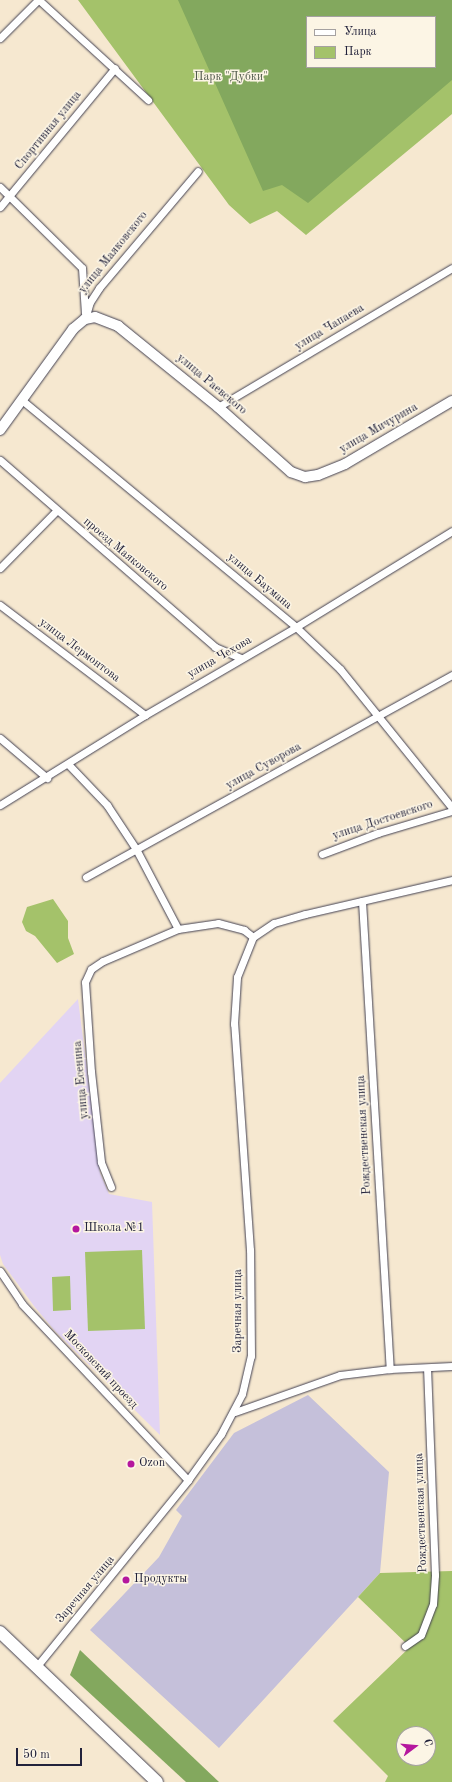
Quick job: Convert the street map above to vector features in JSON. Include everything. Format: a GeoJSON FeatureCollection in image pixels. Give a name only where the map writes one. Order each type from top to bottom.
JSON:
{"type":"FeatureCollection","features":[{"type":"Feature","properties":{"kind":"main road"},"geometry":{"type":"LineString","coordinates":[[0,1632],[157,1782]]}},
{"type":"Feature","properties":{"kind":"street"},"geometry":{"type":"LineString","coordinates":[[0,38],[38,0],[148,100]]}},
{"type":"Feature","properties":{"kind":"street","name":"Спортивная улица"},"geometry":{"type":"LineString","coordinates":[[0,207],[114,68]]}},
{"type":"Feature","properties":{"kind":"street","name":"улица Маяковского"},"geometry":{"type":"LineString","coordinates":[[0,430],[23,401],[73,329],[85,319],[90,302],[100,288],[198,171]]}},
{"type":"Feature","properties":{"kind":"street"},"geometry":{"type":"LineString","coordinates":[[0,187],[82,268],[85,319]]}},
{"type":"Feature","properties":{"kind":"street","name":"улица Чапаева"},"geometry":{"type":"LineString","coordinates":[[218,407],[452,268]]}},
{"type":"Feature","properties":{"kind":"street","name":"улица Раевского"},"geometry":{"type":"LineString","coordinates":[[85,319],[103,319],[118,326],[218,407],[291,472],[305,476],[318,475]]}},
{"type":"Feature","properties":{"kind":"street","name":"улица Баумана"},"geometry":{"type":"LineString","coordinates":[[23,401],[296,627],[340,669],[451,804]]}},
{"type":"Feature","properties":{"kind":"street","name":"улица Мичурина"},"geometry":{"type":"LineString","coordinates":[[318,475],[345,464],[452,401]]}},
{"type":"Feature","properties":{"kind":"street","name":"проезд Маяковского"},"geometry":{"type":"LineString","coordinates":[[0,460],[56,511],[216,647],[241,658]]}},
{"type":"Feature","properties":{"kind":"street"},"geometry":{"type":"LineString","coordinates":[[0,568],[56,511]]}},
{"type":"Feature","properties":{"kind":"street","name":"улица Чехова"},"geometry":{"type":"LineString","coordinates":[[0,805],[47,778],[145,715],[296,627],[452,531]]}},
{"type":"Feature","properties":{"kind":"street","name":"улица Лермонтова"},"geometry":{"type":"LineString","coordinates":[[0,605],[145,715]]}},
{"type":"Feature","properties":{"kind":"street","name":"улица Суворова"},"geometry":{"type":"LineString","coordinates":[[86,877],[379,717],[452,674]]}},
{"type":"Feature","properties":{"kind":"street"},"geometry":{"type":"LineString","coordinates":[[0,738],[47,778]]}},
{"type":"Feature","properties":{"kind":"street"},"geometry":{"type":"LineString","coordinates":[[68,764],[107,805],[136,849],[178,929],[218,923],[244,930],[253,937],[274,923],[452,880]]}},
{"type":"Feature","properties":{"kind":"street","name":"улица Достоевского"},"geometry":{"type":"LineString","coordinates":[[322,854],[378,833],[452,811]]}},
{"type":"Feature","properties":{"kind":"street","name":"Рождественская улица"},"geometry":{"type":"LineString","coordinates":[[362,901],[390,1369]]}},
{"type":"Feature","properties":{"kind":"street","name":"улица Есенина"},"geometry":{"type":"LineString","coordinates":[[111,1187],[101,1162],[91,1072],[85,982],[91,969],[103,961],[178,929]]}},
{"type":"Feature","properties":{"kind":"street","name":"Заречная улица"},"geometry":{"type":"LineString","coordinates":[[37,1666],[188,1480],[235,1412],[242,1394],[250,1356],[250,1250],[234,1024],[237,977],[253,937]]}},
{"type":"Feature","properties":{"kind":"street","name":"Московский проезд"},"geometry":{"type":"LineString","coordinates":[[0,1271],[22,1304],[188,1480]]}},
{"type":"Feature","properties":{"kind":"street"},"geometry":{"type":"LineString","coordinates":[[235,1412],[340,1375],[390,1369],[452,1366]]}},
{"type":"Feature","properties":{"kind":"street","name":"Рождественская улица"},"geometry":{"type":"LineString","coordinates":[[405,1646],[421,1635],[434,1596],[435,1575],[427,1368]]}},
{"type":"Feature","properties":{"kind":"shaded area","name":"Школа №1"},"geometry":{"type":"Polygon","coordinates":[[[78,999],[100,1173],[109,1194],[152,1202],[160,1435],[55,1331],[34,1306],[3,1264],[0,1255],[0,1083],[78,999]]]}},
{"type":"Feature","properties":{"kind":"shaded area"},"geometry":{"type":"Polygon","coordinates":[[[308,1395],[389,1472],[380,1573],[219,1748],[90,1630],[159,1557],[182,1516],[176,1510],[234,1433],[308,1395]]]}},
{"type":"Feature","properties":{"kind":"green space","name":"Парк \"Дубки\""},"geometry":{"type":"Polygon","coordinates":[[[78,0],[452,0],[452,114],[306,235],[277,211],[250,224],[229,205],[78,0]]]}},
{"type":"Feature","properties":{"kind":"green space"},"geometry":{"type":"Polygon","coordinates":[[[178,0],[452,0],[452,80],[308,203],[282,185],[263,191],[178,0]]]}},
{"type":"Feature","properties":{"kind":"green space"},"geometry":{"type":"Polygon","coordinates":[[[53,899],[68,921],[68,938],[74,954],[57,963],[35,936],[26,931],[22,922],[27,907],[53,899]]]}},
{"type":"Feature","properties":{"kind":"green space"},"geometry":{"type":"Polygon","coordinates":[[[142,1250],[145,1329],[88,1331],[85,1252],[142,1250]]]}},
{"type":"Feature","properties":{"kind":"green space"},"geometry":{"type":"Polygon","coordinates":[[[70,1276],[71,1310],[53,1311],[52,1277],[70,1276]]]}},
{"type":"Feature","properties":{"kind":"green space"},"geometry":{"type":"Polygon","coordinates":[[[452,1571],[452,1782],[385,1782],[388,1776],[333,1721],[410,1647],[358,1597],[380,1573],[452,1571]]]}},
{"type":"Feature","properties":{"kind":"green space"},"geometry":{"type":"Polygon","coordinates":[[[80,1650],[219,1782],[186,1782],[70,1675],[80,1650]]]}},
{"type":"Feature","properties":{"kind":"place","name":"Школа №1"},"geometry":{"type":"Point","coordinates":[76,1229]}},
{"type":"Feature","properties":{"kind":"place","name":"Ozon"},"geometry":{"type":"Point","coordinates":[131,1464]}},
{"type":"Feature","properties":{"kind":"place","name":"Продукты"},"geometry":{"type":"Point","coordinates":[126,1580]}}]}
